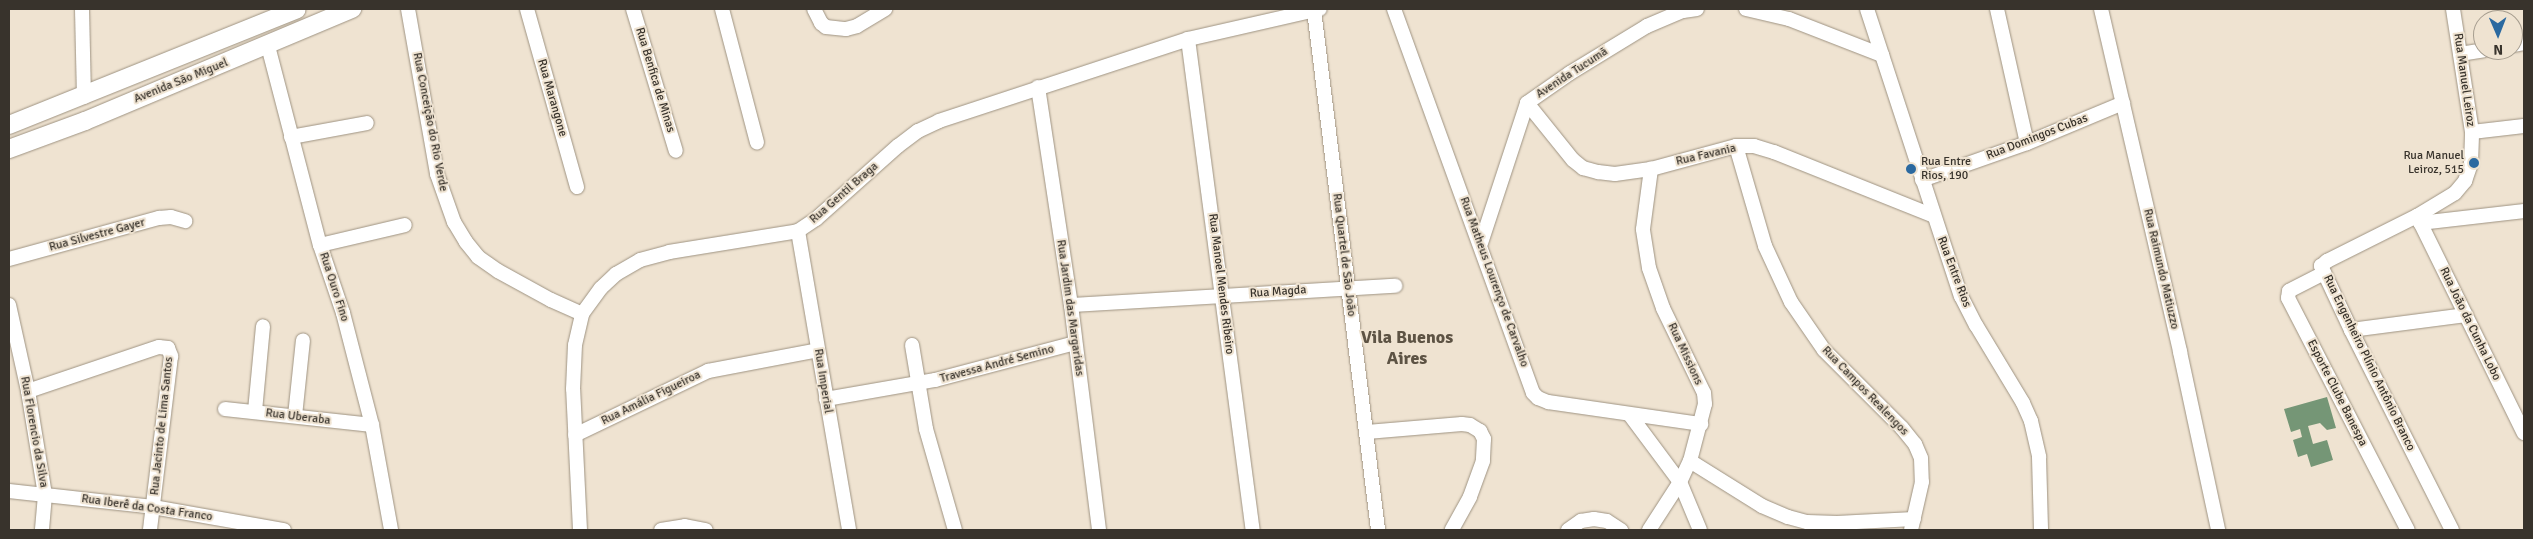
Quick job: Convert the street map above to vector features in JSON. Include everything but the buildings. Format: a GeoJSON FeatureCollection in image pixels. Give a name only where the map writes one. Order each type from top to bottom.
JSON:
{"type":"FeatureCollection","features":[{"type":"Feature","properties":{"kind":"main road","name":"Avenida São Miguel"},"geometry":{"type":"LineString","coordinates":[[9,125],[84,97],[294,9]]}},
{"type":"Feature","properties":{"kind":"main road","name":"Avenida São Miguel"},"geometry":{"type":"LineString","coordinates":[[9,149],[85,121],[268,46],[352,9]]}},
{"type":"Feature","properties":{"kind":"street"},"geometry":{"type":"LineString","coordinates":[[82,9],[84,97]]}},
{"type":"Feature","properties":{"kind":"street","name":"Rua Conceição do Rio Verde"},"geometry":{"type":"LineString","coordinates":[[408,9],[438,174],[454,222],[478,257],[498,271],[543,296],[582,314]]}},
{"type":"Feature","properties":{"kind":"street","name":"Rua Marangone"},"geometry":{"type":"LineString","coordinates":[[527,9],[578,187]]}},
{"type":"Feature","properties":{"kind":"street","name":"Rua Benfica de Minas"},"geometry":{"type":"LineString","coordinates":[[633,9],[676,151]]}},
{"type":"Feature","properties":{"kind":"street"},"geometry":{"type":"LineString","coordinates":[[722,9],[758,142]]}},
{"type":"Feature","properties":{"kind":"street"},"geometry":{"type":"LineString","coordinates":[[814,9],[821,23],[826,27],[846,29],[857,26],[885,9]]}},
{"type":"Feature","properties":{"kind":"street","name":"Rua Matheus Lourenço de Carvalho"},"geometry":{"type":"LineString","coordinates":[[1394,9],[1533,393],[1538,398],[1548,402],[1702,424]]}},
{"type":"Feature","properties":{"kind":"street","name":"Avenida Tucumã"},"geometry":{"type":"LineString","coordinates":[[1480,243],[1527,102],[1647,26],[1683,11],[1696,9]]}},
{"type":"Feature","properties":{"kind":"street"},"geometry":{"type":"LineString","coordinates":[[1746,9],[1789,19],[1882,56]]}},
{"type":"Feature","properties":{"kind":"street","name":"Rua Entre Rios"},"geometry":{"type":"LineString","coordinates":[[1867,9],[1961,296],[1976,325],[2023,403],[2031,421],[2039,456],[2041,530]]}},
{"type":"Feature","properties":{"kind":"street"},"geometry":{"type":"LineString","coordinates":[[1997,9],[2027,143]]}},
{"type":"Feature","properties":{"kind":"street","name":"Rua Raimundo Matiuzzo"},"geometry":{"type":"LineString","coordinates":[[2101,9],[2180,352],[2218,530]]}},
{"type":"Feature","properties":{"kind":"street","name":"Rua Manuel Leiroz"},"geometry":{"type":"LineString","coordinates":[[2418,219],[2455,193],[2465,181],[2471,164],[2472,132],[2453,9]]}},
{"type":"Feature","properties":{"kind":"street","name":"Rua Gentil Braga"},"geometry":{"type":"LineString","coordinates":[[580,530],[575,435],[574,345],[582,314],[601,288],[616,274],[640,260],[669,252],[798,231],[816,220],[918,131],[939,121],[1038,86],[1188,39],[1317,10]]}},
{"type":"Feature","properties":{"kind":"street","name":"Rua Quartel de São João"},"geometry":{"type":"LineString","coordinates":[[1317,10],[1378,530]]}},
{"type":"Feature","properties":{"kind":"street","name":"Rua Manoel Mendes Ribeiro"},"geometry":{"type":"LineString","coordinates":[[1188,39],[1253,530]]}},
{"type":"Feature","properties":{"kind":"street","name":"Rua Ouro Fino"},"geometry":{"type":"LineString","coordinates":[[268,46],[320,245],[343,313],[372,425],[391,530]]}},
{"type":"Feature","properties":{"kind":"street"},"geometry":{"type":"LineString","coordinates":[[2460,54],[2473,52]]}},
{"type":"Feature","properties":{"kind":"street","name":"Rua Jardim das Margaridas"},"geometry":{"type":"LineString","coordinates":[[1038,86],[1071,305],[1099,530]]}},
{"type":"Feature","properties":{"kind":"street","name":"Rua Favania"},"geometry":{"type":"LineString","coordinates":[[1527,102],[1573,160],[1583,168],[1616,174],[1651,169],[1736,146],[1754,146],[1774,152],[1934,216]]}},
{"type":"Feature","properties":{"kind":"street","name":"Rua Domingos Cubas"},"geometry":{"type":"LineString","coordinates":[[1922,180],[2027,143],[2122,104]]}},
{"type":"Feature","properties":{"kind":"street"},"geometry":{"type":"LineString","coordinates":[[291,137],[367,123]]}},
{"type":"Feature","properties":{"kind":"street"},"geometry":{"type":"LineString","coordinates":[[2472,132],[2524,126]]}},
{"type":"Feature","properties":{"kind":"street","name":"Rua Campos Realengos"},"geometry":{"type":"LineString","coordinates":[[1736,146],[1766,246],[1792,302],[1824,350],[1902,428],[1915,444],[1921,458],[1922,482],[1913,525]]}},
{"type":"Feature","properties":{"kind":"street","name":"Rua Missions"},"geometry":{"type":"LineString","coordinates":[[1649,530],[1680,482],[1690,462],[1702,424],[1705,404],[1704,393],[1658,294],[1644,248],[1643,229],[1651,169]]}},
{"type":"Feature","properties":{"kind":"street"},"geometry":{"type":"LineString","coordinates":[[2418,219],[2524,211]]}},
{"type":"Feature","properties":{"kind":"street","name":"Rua Silvestre Gayer"},"geometry":{"type":"LineString","coordinates":[[9,260],[166,216],[185,221]]}},
{"type":"Feature","properties":{"kind":"street","name":"Rua Engenheiro Plínio Antônio Branco"},"geometry":{"type":"LineString","coordinates":[[2418,219],[2327,261],[2322,266],[2351,330],[2452,530]]}},
{"type":"Feature","properties":{"kind":"street","name":"Rua João da Cunha Lobo"},"geometry":{"type":"LineString","coordinates":[[2418,219],[2524,433]]}},
{"type":"Feature","properties":{"kind":"street"},"geometry":{"type":"LineString","coordinates":[[320,245],[405,225]]}},
{"type":"Feature","properties":{"kind":"street","name":"Rua Imperial"},"geometry":{"type":"LineString","coordinates":[[798,231],[849,530]]}},
{"type":"Feature","properties":{"kind":"street","name":"Esporte Clube Banespa"},"geometry":{"type":"LineString","coordinates":[[2324,273],[2289,291],[2288,298],[2408,530]]}},
{"type":"Feature","properties":{"kind":"street","name":"Rua Magda"},"geometry":{"type":"LineString","coordinates":[[1071,305],[1348,287],[1395,286]]}},
{"type":"Feature","properties":{"kind":"street","name":"Rua Florencio da Silva"},"geometry":{"type":"LineString","coordinates":[[9,306],[28,391],[45,495],[42,530]]}},
{"type":"Feature","properties":{"kind":"street"},"geometry":{"type":"LineString","coordinates":[[2351,330],[2466,315]]}},
{"type":"Feature","properties":{"kind":"street"},"geometry":{"type":"LineString","coordinates":[[255,411],[263,326]]}},
{"type":"Feature","properties":{"kind":"street"},"geometry":{"type":"LineString","coordinates":[[295,416],[303,340]]}},
{"type":"Feature","properties":{"kind":"street","name":"Travessa André Semino"},"geometry":{"type":"LineString","coordinates":[[826,398],[919,384],[1075,343]]}},
{"type":"Feature","properties":{"kind":"street"},"geometry":{"type":"LineString","coordinates":[[912,345],[926,429],[954,530]]}},
{"type":"Feature","properties":{"kind":"street","name":"Rua Jacinto de Lima Santos"},"geometry":{"type":"LineString","coordinates":[[28,391],[159,347],[168,348],[171,356],[150,530]]}},
{"type":"Feature","properties":{"kind":"street","name":"Rua Amália Figueiroa"},"geometry":{"type":"LineString","coordinates":[[575,435],[708,371],[818,350]]}},
{"type":"Feature","properties":{"kind":"street","name":"Rua Uberaba"},"geometry":{"type":"LineString","coordinates":[[225,410],[255,411],[372,425]]}},
{"type":"Feature","properties":{"kind":"street"},"geometry":{"type":"LineString","coordinates":[[1630,415],[1680,482],[1700,530]]}},
{"type":"Feature","properties":{"kind":"street"},"geometry":{"type":"LineString","coordinates":[[1367,432],[1462,424],[1470,425],[1480,431],[1484,439],[1484,461],[1470,497],[1452,530]]}},
{"type":"Feature","properties":{"kind":"street"},"geometry":{"type":"LineString","coordinates":[[1690,462],[1762,506],[1788,517],[1807,522],[1913,525]]}},
{"type":"Feature","properties":{"kind":"street","name":"Rua Iberê da Costa Franco"},"geometry":{"type":"LineString","coordinates":[[9,491],[154,507],[284,530]]}},
{"type":"Feature","properties":{"kind":"street"},"geometry":{"type":"LineString","coordinates":[[1568,530],[1581,521],[1594,519],[1607,521],[1621,530]]}},
{"type":"Feature","properties":{"kind":"street"},"geometry":{"type":"LineString","coordinates":[[662,530],[685,526],[706,530]]}},
{"type":"Feature","properties":{"kind":"shaded area"},"geometry":{"type":"Polygon","coordinates":[[[2327,397],[2336,428],[2327,430],[2320,423],[2308,426],[2313,444],[2327,440],[2333,460],[2311,467],[2307,454],[2298,457],[2293,440],[2302,437],[2300,429],[2291,432],[2284,409],[2327,397]]]}},
{"type":"Feature","properties":{"kind":"place","name":"Rua Manuel Leiroz, 515"},"geometry":{"type":"Point","coordinates":[2474,163]}},
{"type":"Feature","properties":{"kind":"place","name":"Rua Entre Rios, 190"},"geometry":{"type":"Point","coordinates":[1911,169]}},
{"type":"Feature","properties":{"kind":"district","name":"Vila Buenos Aires"},"geometry":{"type":"Point","coordinates":[1407,348]}}]}
